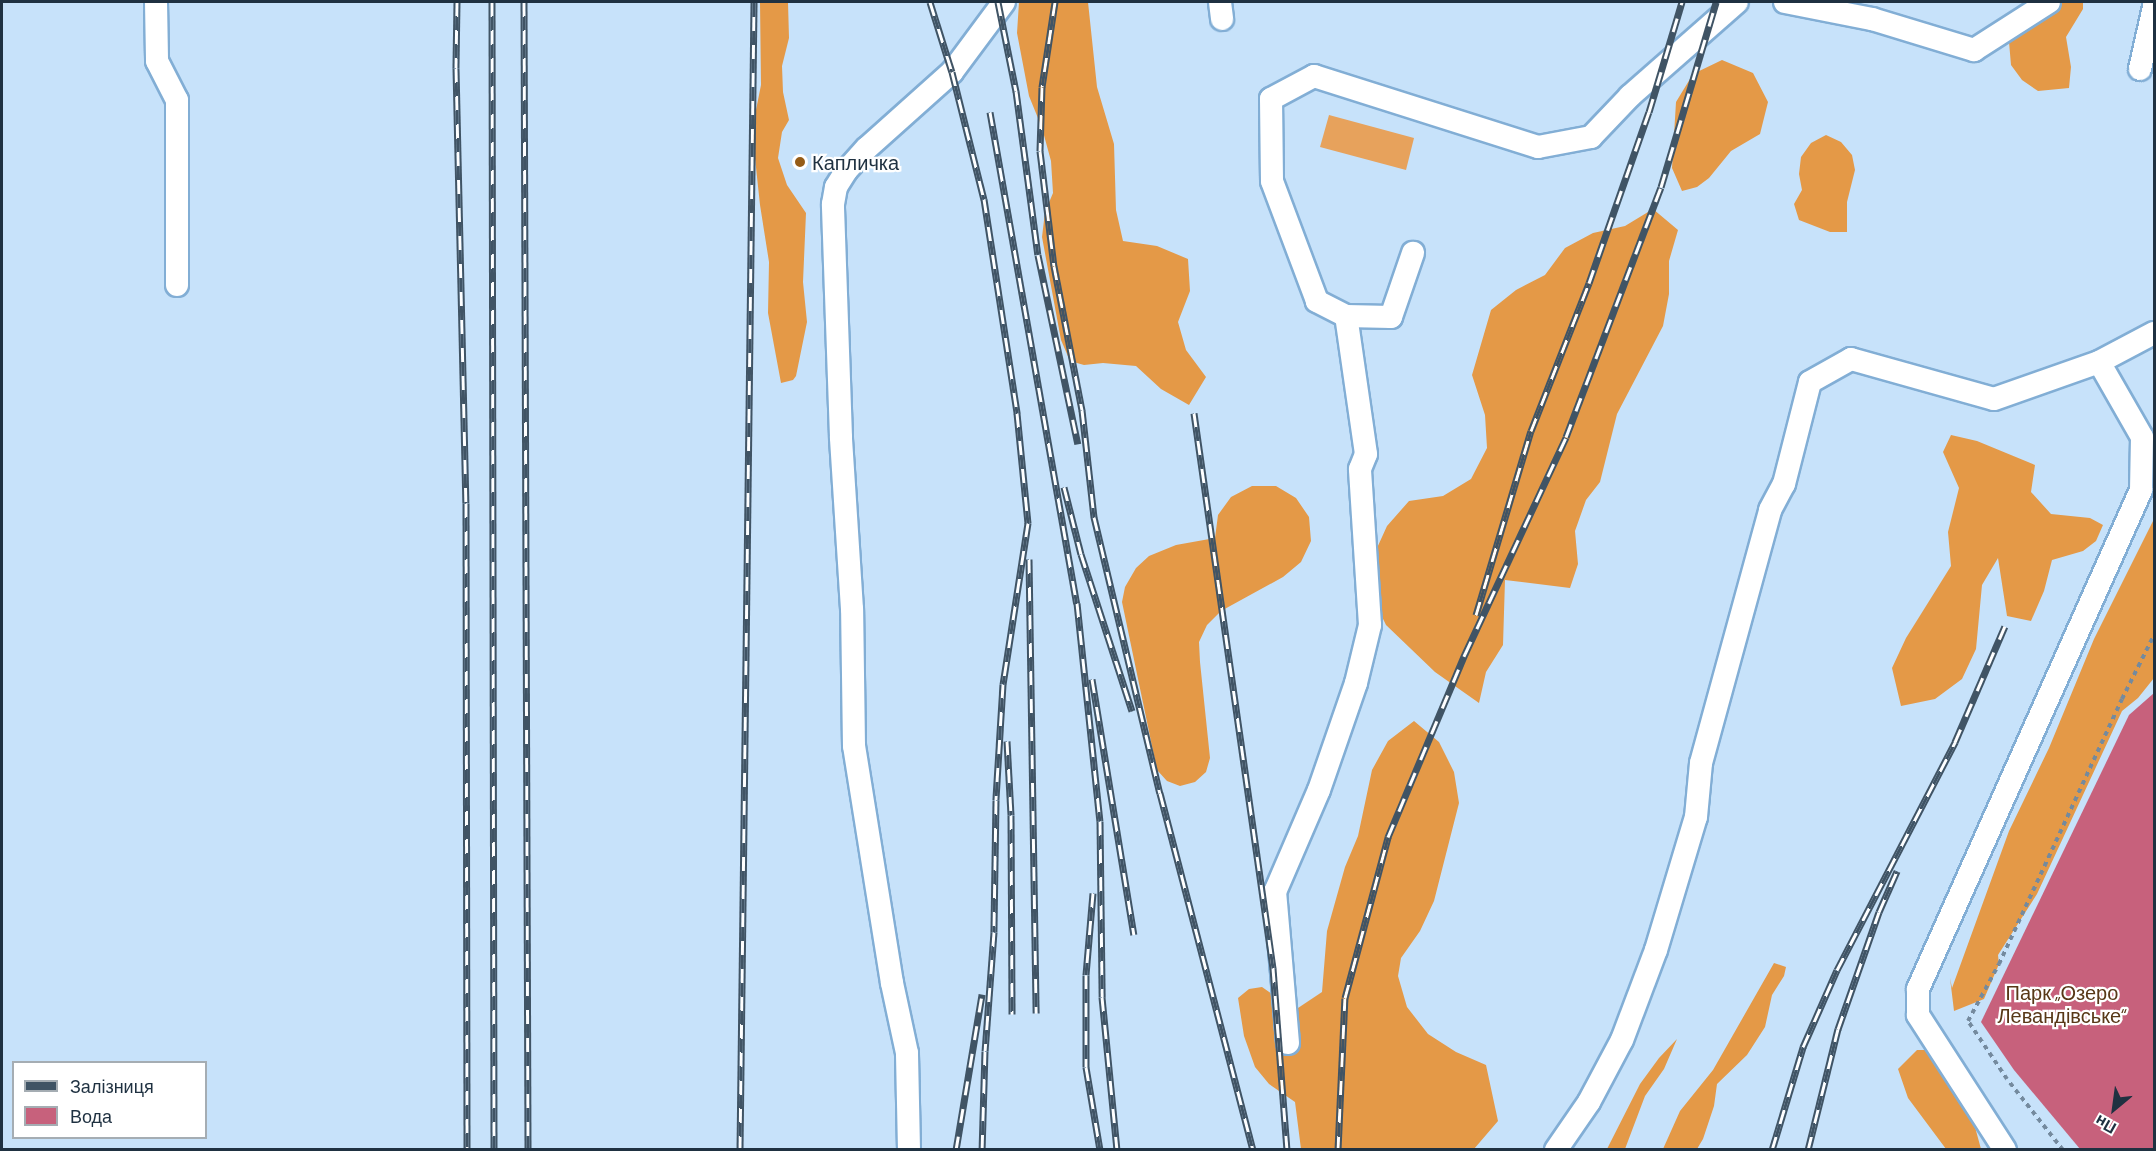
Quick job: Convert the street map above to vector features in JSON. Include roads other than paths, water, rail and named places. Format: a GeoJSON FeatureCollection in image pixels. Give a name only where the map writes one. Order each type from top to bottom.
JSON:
{"type":"FeatureCollection","features":[{"type":"Feature","properties":{"kind":"lane"},"geometry":{"type":"LineString","coordinates":[[156,2],[157,61],[177,100],[177,285]]}},
{"type":"Feature","properties":{"kind":"lane"},"geometry":{"type":"LineString","coordinates":[[909,1149],[908,1053],[892,983],[854,746],[852,609],[841,437],[833,204],[836,187],[846,171],[867,148],[952,72],[1004,2]]}},
{"type":"Feature","properties":{"kind":"lane"},"geometry":{"type":"LineString","coordinates":[[1413,253],[1391,316],[1346,316],[1317,301],[1272,181],[1271,99],[1314,76],[1538,147],[1590,137],[1630,96],[1737,2]]}},
{"type":"Feature","properties":{"kind":"lane"},"geometry":{"type":"LineString","coordinates":[[1785,2],[1872,19],[1974,50],[2049,2]]}},
{"type":"Feature","properties":{"kind":"lane"},"geometry":{"type":"LineString","coordinates":[[2140,69],[2154,7]]}},
{"type":"Feature","properties":{"kind":"lane"},"geometry":{"type":"LineString","coordinates":[[1288,1043],[1275,892],[1318,790],[1356,683],[1370,625],[1359,469],[1366,454],[1346,316]]}},
{"type":"Feature","properties":{"kind":"lane"},"geometry":{"type":"LineString","coordinates":[[1556,1149],[1589,1102],[1622,1040],[1656,950],[1696,817],[1701,763],[1770,510],[1784,484],[1810,382],[1851,359],[1994,399],[2099,362],[2154,333]]}},
{"type":"Feature","properties":{"kind":"lane"},"geometry":{"type":"LineString","coordinates":[[2005,1149],[1918,1015],[1918,989],[2141,490],[2142,437],[2099,362]]}},
{"type":"Feature","properties":{"kind":"water","name":"Парк „Озеро Левандівське“"},"geometry":{"type":"Polygon","coordinates":[[[2154,693],[2154,1149],[2080,1149],[2014,1070],[1981,1022],[2129,715],[2154,693]]]}},
{"type":"Feature","properties":{"kind":"railway"},"geometry":{"type":"LineString","coordinates":[[457,2],[456,68],[466,503],[467,1150]]}},
{"type":"Feature","properties":{"kind":"railway"},"geometry":{"type":"LineString","coordinates":[[492,2],[494,1150]]}},
{"type":"Feature","properties":{"kind":"railway"},"geometry":{"type":"LineString","coordinates":[[524,2],[528,1150]]}},
{"type":"Feature","properties":{"kind":"railway"},"geometry":{"type":"LineString","coordinates":[[740,1150],[754,2]]}},
{"type":"Feature","properties":{"kind":"railway"},"geometry":{"type":"LineString","coordinates":[[930,2],[952,72],[984,199],[1017,413],[1028,523],[1003,684],[996,800],[994,932],[985,1051],[982,1150]]}},
{"type":"Feature","properties":{"kind":"railway"},"geometry":{"type":"LineString","coordinates":[[998,2],[1016,91],[1038,255],[1078,444]]}},
{"type":"Feature","properties":{"kind":"railway"},"geometry":{"type":"LineString","coordinates":[[1055,2],[1042,87],[1040,151],[1054,266],[1082,410],[1094,517],[1160,793],[1253,1150]]}},
{"type":"Feature","properties":{"kind":"railway"},"geometry":{"type":"LineString","coordinates":[[1476,615],[1531,431],[1589,283],[1649,112],[1682,2]]}},
{"type":"Feature","properties":{"kind":"railway"},"geometry":{"type":"LineString","coordinates":[[1338,1150],[1345,998],[1388,837],[1465,654],[1566,437],[1661,187],[1716,2]]}},
{"type":"Feature","properties":{"kind":"railway"},"geometry":{"type":"LineString","coordinates":[[990,112],[1077,603],[1100,821],[1102,997],[1117,1150]]}},
{"type":"Feature","properties":{"kind":"railway"},"geometry":{"type":"LineString","coordinates":[[1194,413],[1273,968],[1287,1150]]}},
{"type":"Feature","properties":{"kind":"railway"},"geometry":{"type":"LineString","coordinates":[[1064,487],[1081,554],[1132,711]]}},
{"type":"Feature","properties":{"kind":"railway"},"geometry":{"type":"LineString","coordinates":[[1029,559],[1036,1013]]}},
{"type":"Feature","properties":{"kind":"railway"},"geometry":{"type":"LineString","coordinates":[[1772,1150],[1803,1047],[1837,970],[1955,742],[2005,626]]}},
{"type":"Feature","properties":{"kind":"railway"},"geometry":{"type":"LineString","coordinates":[[1092,679],[1134,935]]}},
{"type":"Feature","properties":{"kind":"railway"},"geometry":{"type":"LineString","coordinates":[[1007,741],[1011,815],[1012,1014]]}},
{"type":"Feature","properties":{"kind":"railway"},"geometry":{"type":"LineString","coordinates":[[1808,1150],[1838,1029],[1879,912],[1897,871]]}},
{"type":"Feature","properties":{"kind":"railway"},"geometry":{"type":"LineString","coordinates":[[1093,893],[1086,975],[1086,1067],[1100,1150]]}},
{"type":"Feature","properties":{"kind":"railway"},"geometry":{"type":"LineString","coordinates":[[956,1150],[982,994]]}},
{"type":"Feature","properties":{"kind":"place","name":"Капличка"},"geometry":{"type":"Point","coordinates":[800,162]}}]}
